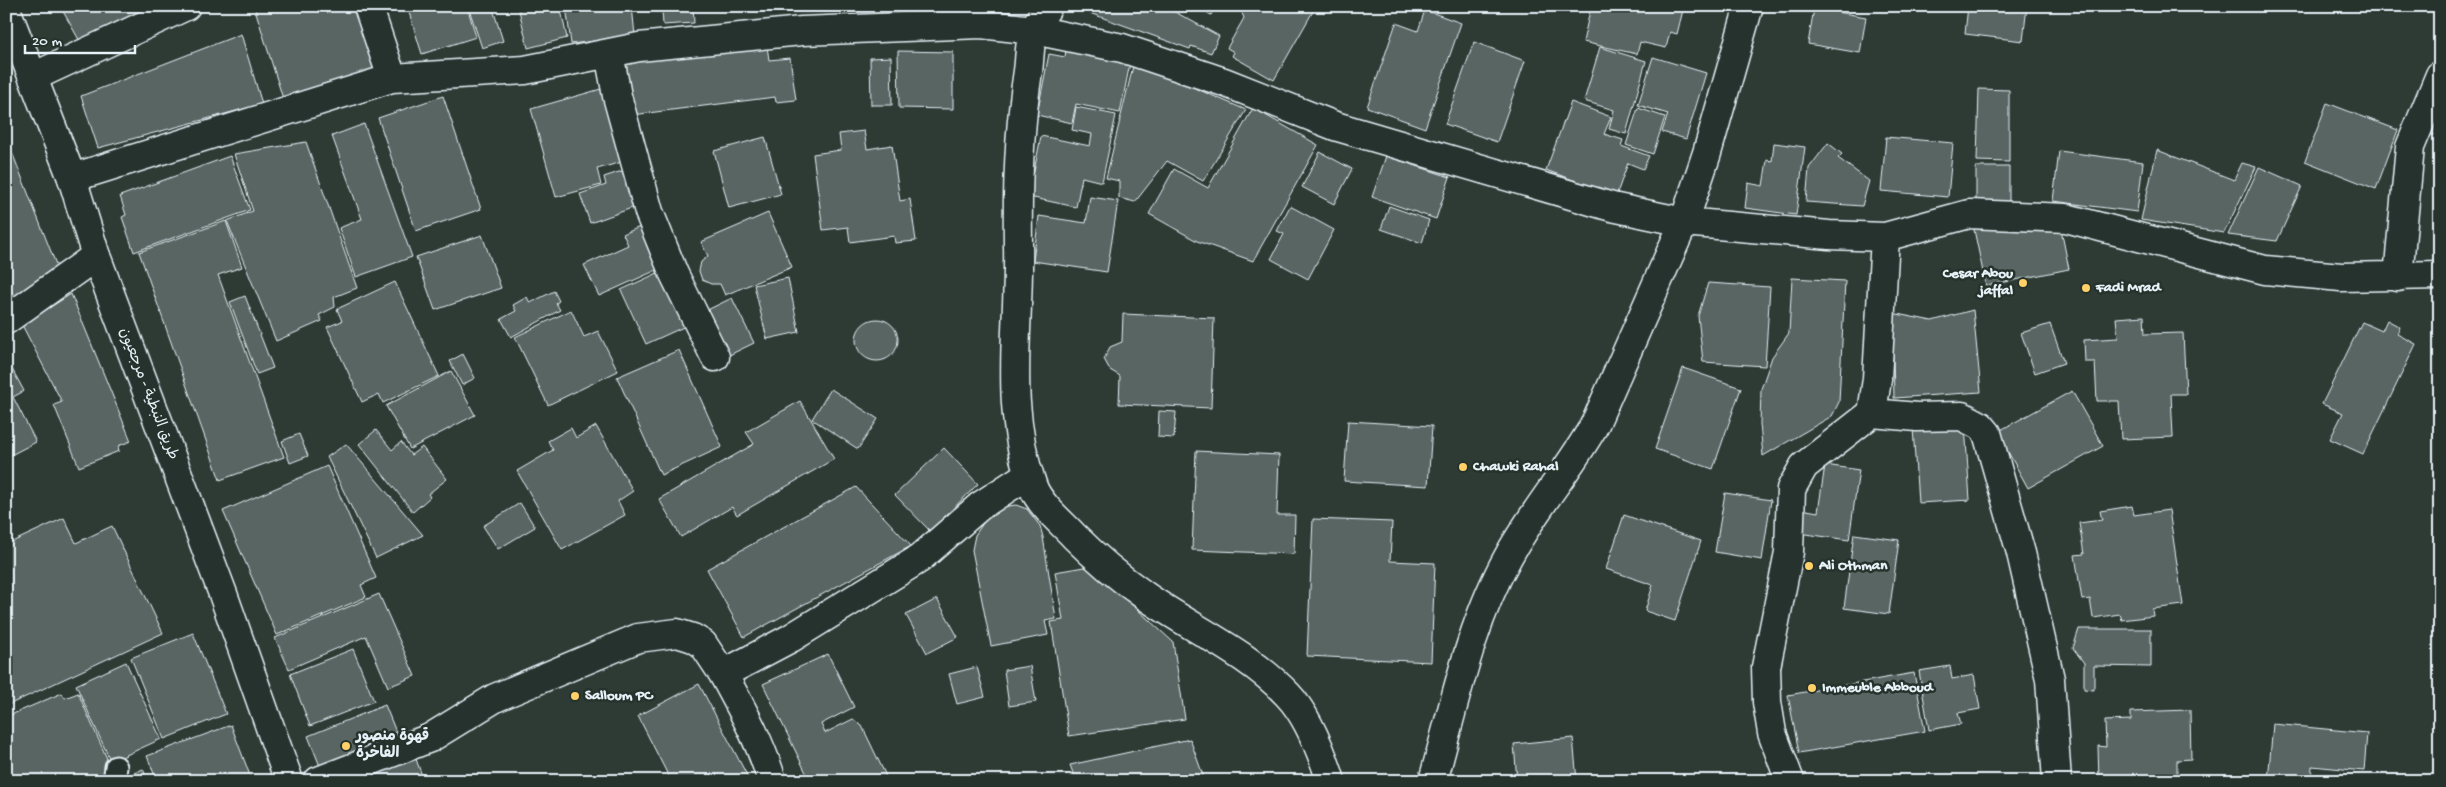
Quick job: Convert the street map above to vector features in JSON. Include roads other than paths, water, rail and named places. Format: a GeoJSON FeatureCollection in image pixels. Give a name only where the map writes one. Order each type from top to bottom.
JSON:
{"type":"FeatureCollection","features":[{"type":"Feature","properties":{"kind":"street"},"geometry":{"type":"LineString","coordinates":[[33,76],[186,6]]}},
{"type":"Feature","properties":{"kind":"street"},"geometry":{"type":"LineString","coordinates":[[368,6],[392,78]]}},
{"type":"Feature","properties":{"kind":"street"},"geometry":{"type":"LineString","coordinates":[[1048,6],[1034,30],[1021,119],[1017,187],[1019,258],[1014,363],[1018,432],[1034,490],[1055,517],[1085,547],[1144,595],[1225,645],[1289,696],[1313,734],[1331,781]]}},
{"type":"Feature","properties":{"kind":"street"},"geometry":{"type":"LineString","coordinates":[[1433,781],[1468,658],[1488,600],[1508,558],[1579,452],[1595,424],[1684,222],[1707,153],[1749,6]]}},
{"type":"Feature","properties":{"kind":"street","name":"طريق النبطية - مرجعيون"},"geometry":{"type":"LineString","coordinates":[[6,8],[72,178],[96,256],[223,594],[289,781]]}},
{"type":"Feature","properties":{"kind":"street"},"geometry":{"type":"LineString","coordinates":[[72,178],[392,78],[525,70],[639,47],[811,30],[981,24],[1034,30],[1122,48],[1224,82],[1335,126],[1612,207],[1684,222],[1829,235],[1885,237],[1969,214],[2066,218],[2265,270],[2341,277],[2440,275]]}},
{"type":"Feature","properties":{"kind":"street"},"geometry":{"type":"LineString","coordinates":[[609,54],[617,96],[649,212],[674,274],[715,357]]}},
{"type":"Feature","properties":{"kind":"street"},"geometry":{"type":"LineString","coordinates":[[2398,277],[2410,147],[2440,75]]}},
{"type":"Feature","properties":{"kind":"street"},"geometry":{"type":"LineString","coordinates":[[1790,781],[1772,733],[1767,702],[1766,667],[1789,552],[1791,489],[1795,478],[1808,462],[1837,442],[1872,413],[1877,380],[1885,237]]}},
{"type":"Feature","properties":{"kind":"street"},"geometry":{"type":"LineString","coordinates":[[6,320],[96,256]]}},
{"type":"Feature","properties":{"kind":"street"},"geometry":{"type":"LineString","coordinates":[[1872,413],[1917,417],[1962,416],[1981,426],[1987,433],[2021,552],[2050,679],[2057,781]]}},
{"type":"Feature","properties":{"kind":"street"},"geometry":{"type":"LineString","coordinates":[[723,674],[790,638],[918,559],[980,506],[1029,474]]}},
{"type":"Feature","properties":{"kind":"street"},"geometry":{"type":"LineString","coordinates":[[318,781],[430,738],[495,698],[638,638],[677,633],[703,644],[723,674],[748,721],[766,761],[772,781]]}},
{"type":"Feature","properties":{"kind":"place","name":"Cesar Abou jaffal"},"geometry":{"type":"Point","coordinates":[2023,283]}},
{"type":"Feature","properties":{"kind":"place","name":"Fadi Mrad"},"geometry":{"type":"Point","coordinates":[2086,288]}},
{"type":"Feature","properties":{"kind":"place","name":"Chawki Rahal"},"geometry":{"type":"Point","coordinates":[1463,467]}},
{"type":"Feature","properties":{"kind":"place","name":"Ali Othman"},"geometry":{"type":"Point","coordinates":[1809,566]}},
{"type":"Feature","properties":{"kind":"place","name":"Immeuble Abboud"},"geometry":{"type":"Point","coordinates":[1812,688]}},
{"type":"Feature","properties":{"kind":"place","name":"Salloum PC"},"geometry":{"type":"Point","coordinates":[575,696]}},
{"type":"Feature","properties":{"kind":"place","name":"قهوة منصور الفاخرة"},"geometry":{"type":"Point","coordinates":[346,746]}}]}
